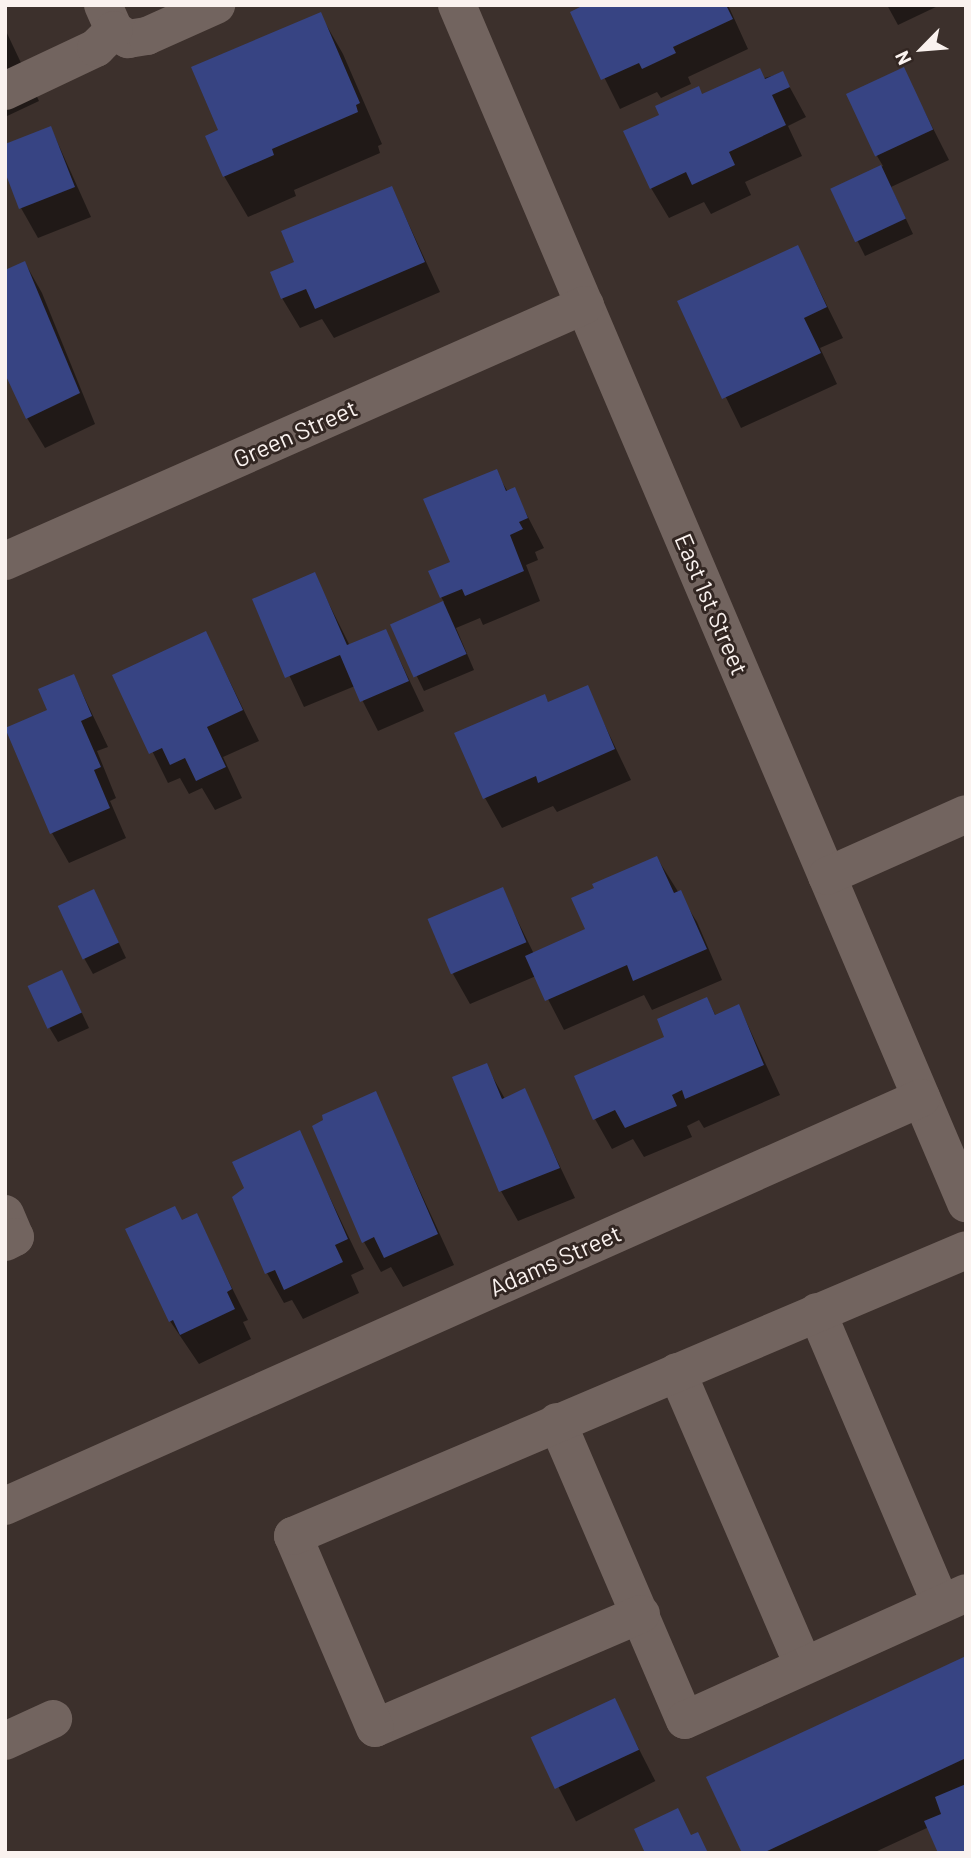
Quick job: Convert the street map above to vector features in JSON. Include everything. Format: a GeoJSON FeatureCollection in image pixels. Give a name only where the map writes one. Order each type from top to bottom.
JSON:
{"type":"FeatureCollection","features":[{"type":"Feature","properties":{"kind":"street"},"geometry":{"type":"LineString","coordinates":[[5,91],[96,48],[108,18],[128,39],[148,36],[216,5]]}},
{"type":"Feature","properties":{"kind":"street","name":"East 1st Street"},"geometry":{"type":"LineString","coordinates":[[457,5],[921,1098],[963,1188]]}},
{"type":"Feature","properties":{"kind":"street","name":"Green Street"},"geometry":{"type":"LineString","coordinates":[[5,561],[585,305]]}},
{"type":"Feature","properties":{"kind":"street"},"geometry":{"type":"LineString","coordinates":[[827,876],[966,814]]}},
{"type":"Feature","properties":{"kind":"street","name":"Adams Street"},"geometry":{"type":"LineString","coordinates":[[5,1506],[921,1098]]}},
{"type":"Feature","properties":{"kind":"street"},"geometry":{"type":"LineString","coordinates":[[5,1214],[15,1237],[5,1242]]}},
{"type":"Feature","properties":{"kind":"street"},"geometry":{"type":"LineString","coordinates":[[641,1614],[375,1728],[293,1536],[966,1250]]}},
{"type":"Feature","properties":{"kind":"street"},"geometry":{"type":"LineString","coordinates":[[557,1422],[685,1720],[953,1599],[817,1312]]}},
{"type":"Feature","properties":{"kind":"street"},"geometry":{"type":"LineString","coordinates":[[677,1372],[803,1665]]}},
{"type":"Feature","properties":{"kind":"street"},"geometry":{"type":"LineString","coordinates":[[5,1741],[53,1718]]}},
{"type":"Feature","properties":{"kind":"building"},"geometry":{"type":"Polygon","coordinates":[[[584,5],[726,5],[733,19],[673,47],[676,53],[642,69],[639,63],[601,80],[570,12],[584,5]]]}},
{"type":"Feature","properties":{"kind":"building"},"geometry":{"type":"Polygon","coordinates":[[[321,12],[360,103],[356,105],[358,112],[272,149],[274,155],[223,177],[205,136],[218,130],[191,67],[321,12]]]}},
{"type":"Feature","properties":{"kind":"building"},"geometry":{"type":"Polygon","coordinates":[[[904,67],[933,130],[875,157],[846,94],[904,67]]]}},
{"type":"Feature","properties":{"kind":"building"},"geometry":{"type":"Polygon","coordinates":[[[760,68],[765,79],[783,71],[790,87],[772,95],[786,125],[729,152],[735,165],[692,185],[686,172],[650,189],[623,131],[659,115],[655,106],[699,86],[702,94],[760,68]]]}},
{"type":"Feature","properties":{"kind":"building"},"geometry":{"type":"Polygon","coordinates":[[[51,126],[75,187],[19,209],[5,172],[5,144],[51,126]]]}},
{"type":"Feature","properties":{"kind":"building"},"geometry":{"type":"Polygon","coordinates":[[[881,165],[906,218],[855,242],[830,189],[881,165]]]}},
{"type":"Feature","properties":{"kind":"building"},"geometry":{"type":"Polygon","coordinates":[[[392,186],[425,262],[315,309],[306,289],[281,299],[270,272],[294,262],[281,231],[392,186]]]}},
{"type":"Feature","properties":{"kind":"building"},"geometry":{"type":"Polygon","coordinates":[[[798,245],[827,307],[804,318],[821,353],[722,399],[677,301],[798,245]]]}},
{"type":"Feature","properties":{"kind":"building"},"geometry":{"type":"Polygon","coordinates":[[[25,261],[80,393],[26,419],[5,374],[5,270],[25,261]]]}},
{"type":"Feature","properties":{"kind":"building"},"geometry":{"type":"Polygon","coordinates":[[[497,469],[506,491],[515,487],[528,518],[519,522],[523,529],[510,535],[524,571],[465,596],[462,589],[440,598],[428,571],[450,562],[423,499],[497,469]]]}},
{"type":"Feature","properties":{"kind":"building"},"geometry":{"type":"Polygon","coordinates":[[[315,572],[347,645],[386,629],[409,681],[360,702],[340,655],[285,678],[252,599],[315,572]]]}},
{"type":"Feature","properties":{"kind":"building"},"geometry":{"type":"Polygon","coordinates":[[[443,601],[467,654],[414,678],[390,625],[443,601]]]}},
{"type":"Feature","properties":{"kind":"building"},"geometry":{"type":"Polygon","coordinates":[[[206,631],[243,710],[207,727],[226,767],[196,781],[185,758],[170,765],[162,748],[149,754],[112,675],[206,631]]]}},
{"type":"Feature","properties":{"kind":"building"},"geometry":{"type":"Polygon","coordinates":[[[74,674],[92,716],[81,721],[101,767],[94,770],[110,808],[50,834],[5,728],[47,710],[38,689],[74,674]]]}},
{"type":"Feature","properties":{"kind":"building"},"geometry":{"type":"Polygon","coordinates":[[[588,685],[615,749],[538,783],[536,776],[483,799],[454,733],[545,694],[548,702],[588,685]]]}},
{"type":"Feature","properties":{"kind":"building"},"geometry":{"type":"Polygon","coordinates":[[[657,856],[674,893],[681,890],[707,949],[633,981],[627,965],[545,1001],[525,956],[585,929],[571,898],[594,888],[592,884],[657,856]]]}},
{"type":"Feature","properties":{"kind":"building"},"geometry":{"type":"Polygon","coordinates":[[[503,887],[526,942],[451,974],[428,919],[503,887]]]}},
{"type":"Feature","properties":{"kind":"building"},"geometry":{"type":"Polygon","coordinates":[[[94,889],[119,942],[83,959],[58,906],[94,889]]]}},
{"type":"Feature","properties":{"kind":"building"},"geometry":{"type":"Polygon","coordinates":[[[62,970],[82,1013],[47,1029],[28,986],[62,970]]]}},
{"type":"Feature","properties":{"kind":"building"},"geometry":{"type":"Polygon","coordinates":[[[707,997],[715,1015],[739,1004],[764,1065],[685,1099],[682,1090],[672,1095],[677,1106],[625,1128],[615,1110],[593,1120],[574,1076],[664,1037],[657,1019],[707,997]]]}},
{"type":"Feature","properties":{"kind":"building"},"geometry":{"type":"Polygon","coordinates":[[[487,1063],[502,1099],[525,1088],[560,1168],[499,1192],[452,1077],[487,1063]]]}},
{"type":"Feature","properties":{"kind":"building"},"geometry":{"type":"Polygon","coordinates":[[[376,1091],[438,1234],[384,1258],[374,1237],[362,1243],[312,1126],[323,1120],[322,1115],[376,1091]]]}},
{"type":"Feature","properties":{"kind":"building"},"geometry":{"type":"Polygon","coordinates":[[[300,1130],[348,1239],[335,1245],[343,1262],[284,1290],[275,1270],[265,1274],[232,1197],[244,1188],[232,1162],[300,1130]]]}},
{"type":"Feature","properties":{"kind":"building"},"geometry":{"type":"Polygon","coordinates":[[[175,1206],[182,1220],[197,1213],[232,1289],[227,1292],[235,1309],[180,1335],[173,1320],[169,1322],[125,1229],[175,1206]]]}},
{"type":"Feature","properties":{"kind":"building"},"geometry":{"type":"Polygon","coordinates":[[[966,1656],[966,1758],[763,1853],[742,1853],[706,1777],[966,1656]]]}},
{"type":"Feature","properties":{"kind":"building"},"geometry":{"type":"Polygon","coordinates":[[[615,1698],[639,1750],[555,1789],[531,1737],[615,1698]]]}},
{"type":"Feature","properties":{"kind":"building"},"geometry":{"type":"Polygon","coordinates":[[[966,1784],[966,1853],[938,1853],[924,1821],[941,1814],[935,1797],[966,1784]]]}},
{"type":"Feature","properties":{"kind":"building"},"geometry":{"type":"Polygon","coordinates":[[[678,1808],[691,1835],[698,1832],[708,1853],[645,1853],[634,1829],[678,1808]]]}}]}
